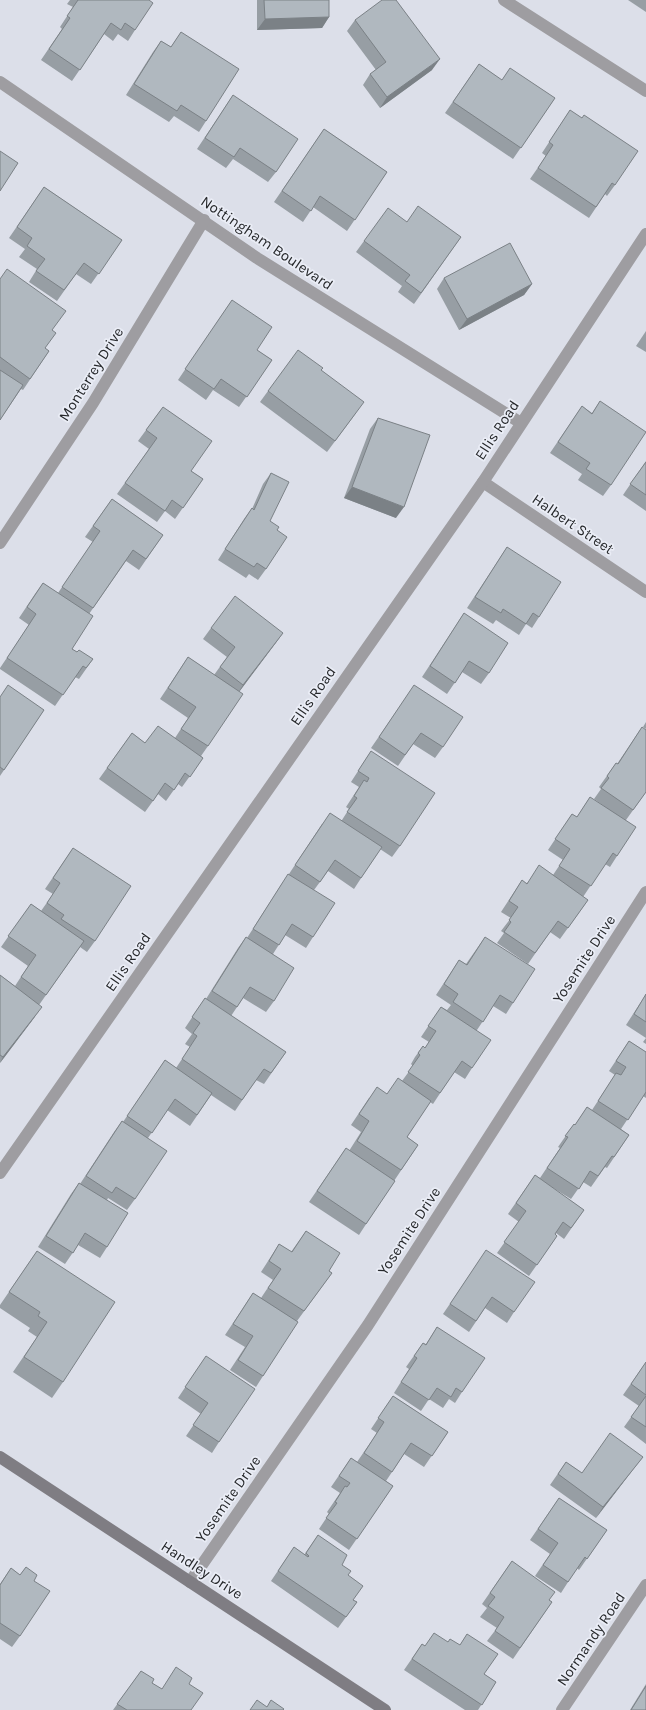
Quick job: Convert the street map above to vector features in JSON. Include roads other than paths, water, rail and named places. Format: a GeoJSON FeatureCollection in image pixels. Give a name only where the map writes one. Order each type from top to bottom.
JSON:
{"type":"FeatureCollection","features":[{"type":"Feature","properties":{"kind":"street"},"geometry":{"type":"LineString","coordinates":[[504,0],[646,91]]}},
{"type":"Feature","properties":{"kind":"street","name":"Nottingham Boulevard"},"geometry":{"type":"LineString","coordinates":[[0,82],[204,220],[257,258],[521,423]]}},
{"type":"Feature","properties":{"kind":"street","name":"Monterrey Drive"},"geometry":{"type":"LineString","coordinates":[[0,543],[93,404],[204,220]]}},
{"type":"Feature","properties":{"kind":"street","name":"Ellis Road"},"geometry":{"type":"LineString","coordinates":[[0,1172],[483,482],[646,234]]}},
{"type":"Feature","properties":{"kind":"street","name":"Halbert Street"},"geometry":{"type":"LineString","coordinates":[[483,482],[646,592]]}},
{"type":"Feature","properties":{"kind":"street","name":"Yosemite Drive"},"geometry":{"type":"LineString","coordinates":[[190,1582],[368,1325],[646,892]]}},
{"type":"Feature","properties":{"kind":"street","name":"Handley Drive"},"geometry":{"type":"LineString","coordinates":[[0,1457],[386,1710]]}},
{"type":"Feature","properties":{"kind":"street","name":"Normandy Road"},"geometry":{"type":"LineString","coordinates":[[562,1710],[646,1585]]}}]}
